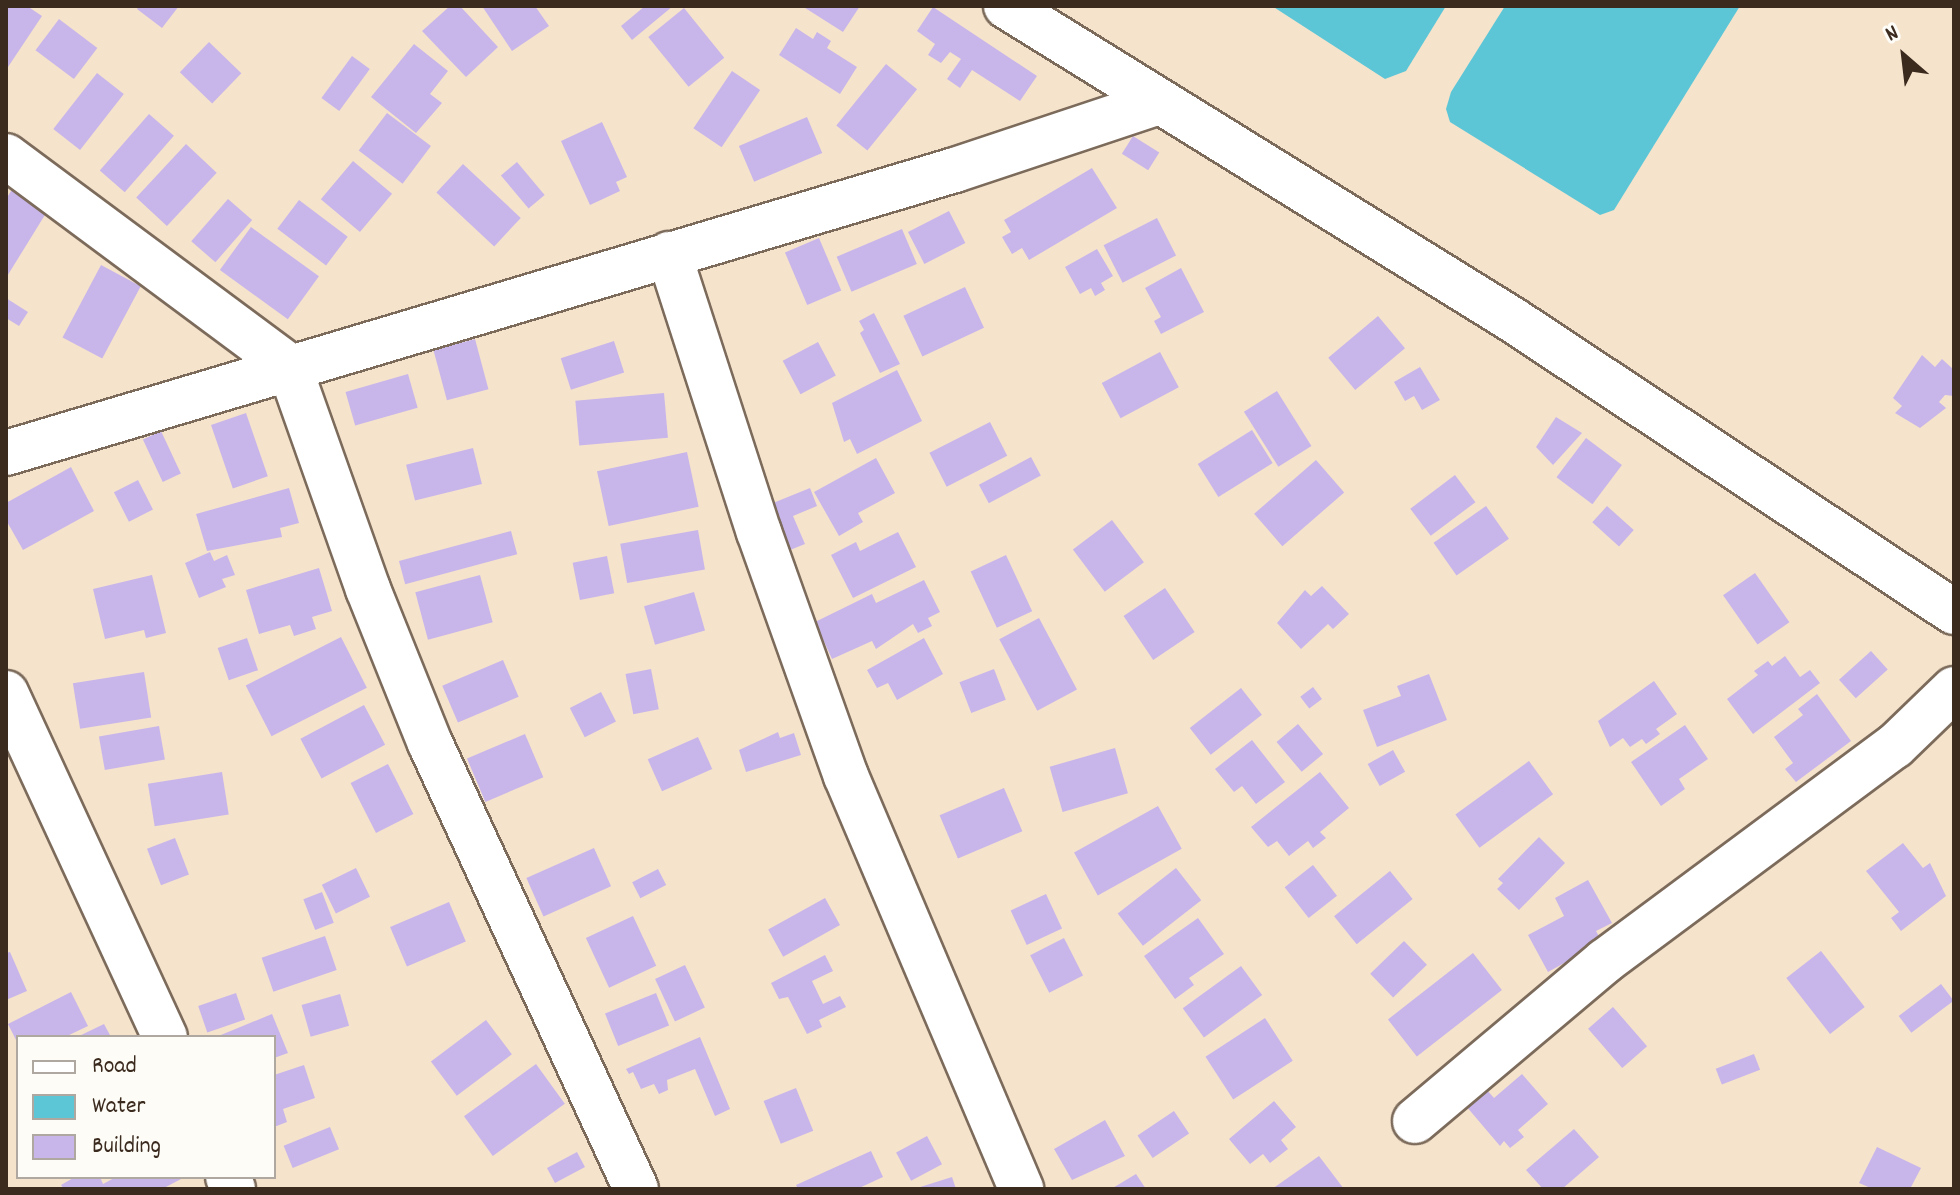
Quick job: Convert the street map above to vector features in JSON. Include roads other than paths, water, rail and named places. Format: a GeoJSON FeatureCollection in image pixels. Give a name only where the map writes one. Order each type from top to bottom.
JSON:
{"type":"FeatureCollection","features":[{"type":"Feature","properties":{"kind":"street"},"geometry":{"type":"LineString","coordinates":[[1006,6],[1513,320],[1954,612]]}},
{"type":"Feature","properties":{"kind":"street"},"geometry":{"type":"LineString","coordinates":[[6,453],[289,366],[955,170],[1159,102]]}},
{"type":"Feature","properties":{"kind":"street"},"geometry":{"type":"LineString","coordinates":[[6,156],[289,366],[368,589],[430,743],[636,1189]]}},
{"type":"Feature","properties":{"kind":"street"},"geometry":{"type":"LineString","coordinates":[[669,254],[840,762],[1021,1189]]}},
{"type":"Feature","properties":{"kind":"street"},"geometry":{"type":"LineString","coordinates":[[1415,1121],[1547,1006],[1895,746],[1954,689]]}},
{"type":"Feature","properties":{"kind":"street"},"geometry":{"type":"LineString","coordinates":[[6,693],[164,1035]]}},
{"type":"Feature","properties":{"kind":"water"},"geometry":{"type":"Polygon","coordinates":[[[1272,6],[1446,6],[1406,71],[1385,79],[1272,6]]]}},
{"type":"Feature","properties":{"kind":"water"},"geometry":{"type":"Polygon","coordinates":[[[1505,6],[1740,6],[1614,210],[1600,215],[1450,122],[1446,109],[1451,92],[1505,6]]]}}]}
